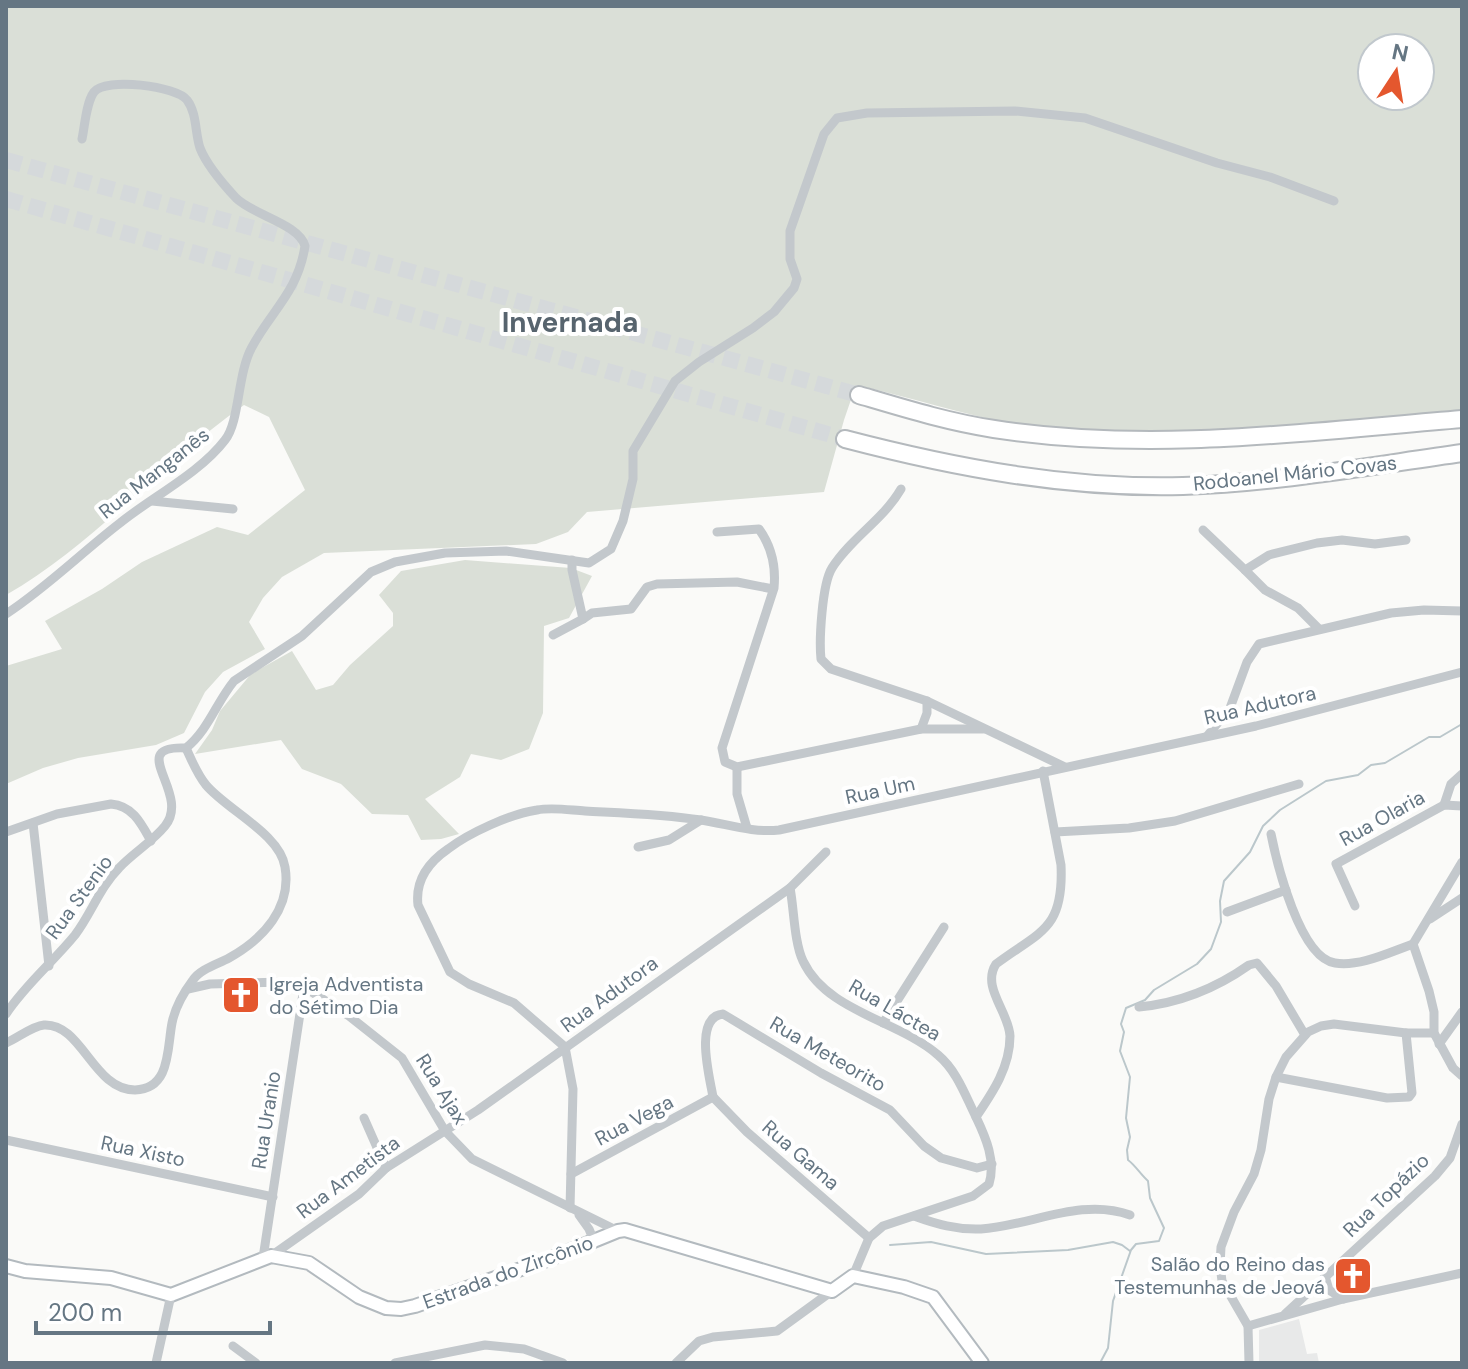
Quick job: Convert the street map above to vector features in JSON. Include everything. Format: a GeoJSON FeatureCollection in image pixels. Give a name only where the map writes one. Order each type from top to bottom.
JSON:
{"type":"FeatureCollection","features":[{"type":"Feature","properties":{"kind":"highway","name":"Rodoanel Mário Covas"},"geometry":{"type":"LineString","coordinates":[[859,395],[949,420],[1070,438],[1177,441],[1462,419]]}},
{"type":"Feature","properties":{"kind":"highway","name":"Rodoanel Mário Covas"},"geometry":{"type":"LineString","coordinates":[[845,439],[907,456],[1018,477],[1093,484],[1181,486],[1245,482],[1462,453]]}},
{"type":"Feature","properties":{"kind":"street","name":"Rua Manganês"},"geometry":{"type":"LineString","coordinates":[[6,614],[225,441],[242,369],[250,350],[286,300],[305,246],[298,235],[238,200],[221,180],[201,149],[189,103],[179,94],[132,85],[104,84],[91,98],[82,139]]}},
{"type":"Feature","properties":{"kind":"street"},"geometry":{"type":"LineString","coordinates":[[583,619],[572,560],[589,563],[611,549],[623,521],[633,479],[633,451],[675,381],[774,312],[794,288],[797,279],[790,259],[790,231],[824,134],[837,118],[867,113],[1015,111],[1077,117],[1098,121],[1217,163],[1270,177],[1334,201]]}},
{"type":"Feature","properties":{"kind":"street"},"geometry":{"type":"LineString","coordinates":[[901,489],[884,514],[832,567],[826,584],[821,659],[831,669],[927,701],[1065,767]]}},
{"type":"Feature","properties":{"kind":"street"},"geometry":{"type":"LineString","coordinates":[[152,501],[233,509]]}},
{"type":"Feature","properties":{"kind":"street"},"geometry":{"type":"LineString","coordinates":[[717,532],[759,529],[770,551],[775,572],[773,589],[722,748],[725,762],[737,767],[921,729],[983,729]]}},
{"type":"Feature","properties":{"kind":"street"},"geometry":{"type":"LineString","coordinates":[[1203,530],[1265,590],[1298,608],[1319,629]]}},
{"type":"Feature","properties":{"kind":"street"},"geometry":{"type":"LineString","coordinates":[[1245,570],[1269,555],[1317,543],[1342,540],[1375,544],[1406,540]]}},
{"type":"Feature","properties":{"kind":"street","name":"Rua Stenio"},"geometry":{"type":"LineString","coordinates":[[6,1014],[85,921],[118,869],[167,824],[173,807],[172,798],[159,767],[159,756],[170,747],[186,748],[207,727],[234,681],[302,636],[371,572],[395,562],[445,553],[506,551],[572,560]]}},
{"type":"Feature","properties":{"kind":"street"},"geometry":{"type":"LineString","coordinates":[[553,635],[592,613],[631,609],[647,587],[657,584],[737,582],[773,589]]}},
{"type":"Feature","properties":{"kind":"street"},"geometry":{"type":"LineString","coordinates":[[1207,736],[1230,708],[1255,648],[1263,642],[1391,613],[1462,611]]}},
{"type":"Feature","properties":{"kind":"street"},"geometry":{"type":"LineString","coordinates":[[1458,674],[1462,665]]}},
{"type":"Feature","properties":{"kind":"street","name":"Rua Adutora"},"geometry":{"type":"LineString","coordinates":[[1065,767],[1256,726],[1458,674]]}},
{"type":"Feature","properties":{"kind":"street"},"geometry":{"type":"LineString","coordinates":[[921,729],[927,713],[927,701]]}},
{"type":"Feature","properties":{"kind":"street"},"geometry":{"type":"LineString","coordinates":[[6,1043],[44,1025],[60,1028],[99,1071],[124,1088],[139,1090],[152,1085],[163,1073],[175,1011],[194,978],[246,947],[269,927],[281,907],[286,879],[282,856],[275,846],[206,785],[186,748]]}},
{"type":"Feature","properties":{"kind":"street"},"geometry":{"type":"LineString","coordinates":[[737,767],[737,794],[747,828]]}},
{"type":"Feature","properties":{"kind":"street","name":"Rua Um"},"geometry":{"type":"LineString","coordinates":[[638,813],[779,830],[1065,767]]}},
{"type":"Feature","properties":{"kind":"street"},"geometry":{"type":"LineString","coordinates":[[976,1117],[1001,1079],[1008,1057],[1010,1037],[1005,1015],[992,987],[991,972],[996,964],[1044,931],[1059,905],[1062,881],[1043,771]]}},
{"type":"Feature","properties":{"kind":"street","name":"Rua Olaria"},"geometry":{"type":"LineString","coordinates":[[1444,805],[1451,784],[1462,774]]}},
{"type":"Feature","properties":{"kind":"street"},"geometry":{"type":"LineString","coordinates":[[1055,832],[1129,828],[1175,821],[1299,784]]}},
{"type":"Feature","properties":{"kind":"street"},"geometry":{"type":"LineString","coordinates":[[6,832],[72,811],[120,805],[137,817],[151,841]]}},
{"type":"Feature","properties":{"kind":"street","name":"Rua Olaria"},"geometry":{"type":"LineString","coordinates":[[1355,906],[1336,864],[1444,805],[1462,806]]}},
{"type":"Feature","properties":{"kind":"street","name":"Rua Adutora"},"geometry":{"type":"LineString","coordinates":[[638,813],[552,809],[523,813],[460,840],[439,855],[426,869],[420,882],[418,905],[450,972],[469,984],[514,1003],[565,1047],[790,888],[826,852]]}},
{"type":"Feature","properties":{"kind":"street"},"geometry":{"type":"LineString","coordinates":[[638,847],[669,840],[701,820]]}},
{"type":"Feature","properties":{"kind":"street"},"geometry":{"type":"LineString","coordinates":[[33,823],[49,966]]}},
{"type":"Feature","properties":{"kind":"street"},"geometry":{"type":"LineString","coordinates":[[1271,834],[1286,890],[1314,950],[1331,963],[1347,964],[1413,944],[1462,862]]}},
{"type":"Feature","properties":{"kind":"street","name":"Rua Láctea"},"geometry":{"type":"LineString","coordinates":[[790,888],[800,952],[810,971],[836,997],[936,1053],[952,1069],[976,1117],[992,1164]]}},
{"type":"Feature","properties":{"kind":"street"},"geometry":{"type":"LineString","coordinates":[[1227,912],[1286,890]]}},
{"type":"Feature","properties":{"kind":"street"},"geometry":{"type":"LineString","coordinates":[[1427,921],[1462,898]]}},
{"type":"Feature","properties":{"kind":"street"},"geometry":{"type":"LineString","coordinates":[[883,1023],[944,927]]}},
{"type":"Feature","properties":{"kind":"street"},"geometry":{"type":"LineString","coordinates":[[1413,944],[1432,1002],[1434,1033],[1453,1068],[1462,1076]]}},
{"type":"Feature","properties":{"kind":"street"},"geometry":{"type":"LineString","coordinates":[[1139,1007],[1171,1003],[1207,991],[1257,963],[1305,1035]]}},
{"type":"Feature","properties":{"kind":"street","name":"Rua Ajax"},"geometry":{"type":"LineString","coordinates":[[188,989],[210,984],[284,982],[304,987],[349,1016],[402,1058],[445,1131],[472,1159],[618,1231]]}},
{"type":"Feature","properties":{"kind":"street","name":"Rua Uranio"},"geometry":{"type":"LineString","coordinates":[[267,1257],[304,987]]}},
{"type":"Feature","properties":{"kind":"street"},"geometry":{"type":"LineString","coordinates":[[1439,1044],[1462,1012]]}},
{"type":"Feature","properties":{"kind":"street","name":"Rua Meteorito"},"geometry":{"type":"LineString","coordinates":[[713,1097],[706,1034],[710,1020],[723,1014],[890,1110],[924,1146],[941,1158],[977,1168],[992,1164]]}},
{"type":"Feature","properties":{"kind":"street"},"geometry":{"type":"LineString","coordinates":[[1249,1363],[1248,1326],[1222,1281],[1221,1247],[1234,1212],[1254,1174],[1276,1077],[1286,1057],[1305,1035],[1321,1026],[1334,1024],[1406,1033],[1434,1033]]}},
{"type":"Feature","properties":{"kind":"street"},"geometry":{"type":"LineString","coordinates":[[1276,1077],[1387,1098],[1409,1097],[1412,1093],[1406,1033]]}},
{"type":"Feature","properties":{"kind":"street"},"geometry":{"type":"LineString","coordinates":[[565,1047],[573,1089],[572,1209]]}},
{"type":"Feature","properties":{"kind":"street","name":"Rua Ametista"},"geometry":{"type":"LineString","coordinates":[[267,1257],[359,1194],[386,1168],[565,1047]]}},
{"type":"Feature","properties":{"kind":"street","name":"Rua Vega"},"geometry":{"type":"LineString","coordinates":[[571,1174],[713,1097]]}},
{"type":"Feature","properties":{"kind":"street","name":"Rua Gama"},"geometry":{"type":"LineString","coordinates":[[713,1097],[747,1132],[869,1238]]}},
{"type":"Feature","properties":{"kind":"street"},"geometry":{"type":"LineString","coordinates":[[364,1118],[386,1168]]}},
{"type":"Feature","properties":{"kind":"street","name":"Rua Topázio"},"geometry":{"type":"LineString","coordinates":[[1285,1314],[1435,1176],[1450,1158],[1462,1124]]}},
{"type":"Feature","properties":{"kind":"street","name":"Rua Xisto"},"geometry":{"type":"LineString","coordinates":[[6,1140],[273,1197]]}},
{"type":"Feature","properties":{"kind":"street"},"geometry":{"type":"LineString","coordinates":[[676,1363],[699,1341],[777,1331],[853,1276],[869,1238],[883,1226],[973,1196],[985,1189],[992,1176],[992,1164]]}},
{"type":"Feature","properties":{"kind":"street","name":"Rua Ajax"},"geometry":{"type":"LineString","coordinates":[[572,1209],[589,1229],[594,1241]]}},
{"type":"Feature","properties":{"kind":"street"},"geometry":{"type":"LineString","coordinates":[[914,1216],[939,1225],[980,1229],[1057,1214],[1109,1209],[1130,1215]]}},
{"type":"Feature","properties":{"kind":"street","name":"Estrada do Zircônio"},"geometry":{"type":"LineString","coordinates":[[267,1257],[309,1263],[359,1297],[386,1308],[401,1309],[491,1280],[618,1231],[676,1244],[832,1291]]}},
{"type":"Feature","properties":{"kind":"street"},"geometry":{"type":"LineString","coordinates":[[6,1266],[25,1271],[111,1278],[171,1295],[267,1257]]}},
{"type":"Feature","properties":{"kind":"street"},"geometry":{"type":"LineString","coordinates":[[1248,1326],[1343,1299],[1462,1273]]}},
{"type":"Feature","properties":{"kind":"street"},"geometry":{"type":"LineString","coordinates":[[853,1276],[933,1297],[982,1363]]}},
{"type":"Feature","properties":{"kind":"street"},"geometry":{"type":"LineString","coordinates":[[1325,1276],[1329,1290],[1343,1299]]}},
{"type":"Feature","properties":{"kind":"street"},"geometry":{"type":"LineString","coordinates":[[156,1363],[171,1295]]}},
{"type":"Feature","properties":{"kind":"street"},"geometry":{"type":"LineString","coordinates":[[395,1363],[485,1345],[524,1349],[563,1363]]}},
{"type":"Feature","properties":{"kind":"street"},"geometry":{"type":"LineString","coordinates":[[233,1346],[256,1363]]}},
{"type":"Feature","properties":{"kind":"shaded area"},"geometry":{"type":"Polygon","coordinates":[[[6,6],[1462,6],[1462,411],[1236,430],[1106,433],[1007,423],[856,385],[824,492],[587,512],[568,532],[536,544],[324,553],[282,577],[263,598],[249,622],[265,649],[223,672],[205,692],[184,733],[156,745],[78,758],[43,768],[6,784],[6,666],[62,649],[45,621],[142,562],[217,527],[248,535],[305,490],[269,417],[244,405],[184,452],[99,528],[38,575],[6,595],[6,6]]]}},
{"type":"Feature","properties":{"kind":"shaded area"},"geometry":{"type":"Polygon","coordinates":[[[465,560],[571,568],[592,576],[569,618],[544,626],[543,713],[529,749],[501,760],[471,754],[460,777],[425,799],[459,834],[421,840],[408,815],[372,814],[341,784],[302,769],[281,740],[195,754],[212,730],[220,711],[251,674],[292,651],[316,690],[333,685],[393,626],[393,613],[379,595],[401,571],[465,560]]]}},
{"type":"Feature","properties":{"kind":"shaded area"},"geometry":{"type":"Polygon","coordinates":[[[1299,1319],[1307,1354],[1317,1353],[1319,1363],[1259,1363],[1259,1330],[1299,1319]]]}},
{"type":"Feature","properties":{"kind":"waterway"},"geometry":{"type":"LineString","coordinates":[[1100,1363],[1108,1348],[1113,1301],[1131,1250],[1136,1244],[1159,1241],[1164,1228],[1150,1198],[1148,1181],[1128,1160],[1130,1137],[1126,1118],[1130,1077],[1120,1051],[1124,1032],[1121,1024],[1126,1008],[1145,1000],[1154,990],[1197,964],[1211,949],[1221,922],[1220,901],[1224,881],[1250,852],[1263,826],[1280,810],[1326,781],[1358,775],[1371,765],[1385,763],[1429,737],[1440,737],[1462,724]]}},
{"type":"Feature","properties":{"kind":"waterway"},"geometry":{"type":"LineString","coordinates":[[890,1245],[931,1242],[986,1254],[1068,1250],[1113,1242],[1130,1251]]}},
{"type":"Feature","properties":{"kind":"tunnel"},"geometry":{"type":"LineString","coordinates":[[6,160],[859,395]]}},
{"type":"Feature","properties":{"kind":"tunnel"},"geometry":{"type":"LineString","coordinates":[[6,199],[845,439]]}},
{"type":"Feature","properties":{"kind":"place","name":"Igreja Adventista do Sétimo Dia"},"geometry":{"type":"Point","coordinates":[241,995]}},
{"type":"Feature","properties":{"kind":"place","name":"Salão do Reino das Testemunhas de Jeová"},"geometry":{"type":"Point","coordinates":[1353,1276]}},
{"type":"Feature","properties":{"kind":"district","name":"Invernada"},"geometry":{"type":"Point","coordinates":[570,322]}}]}
